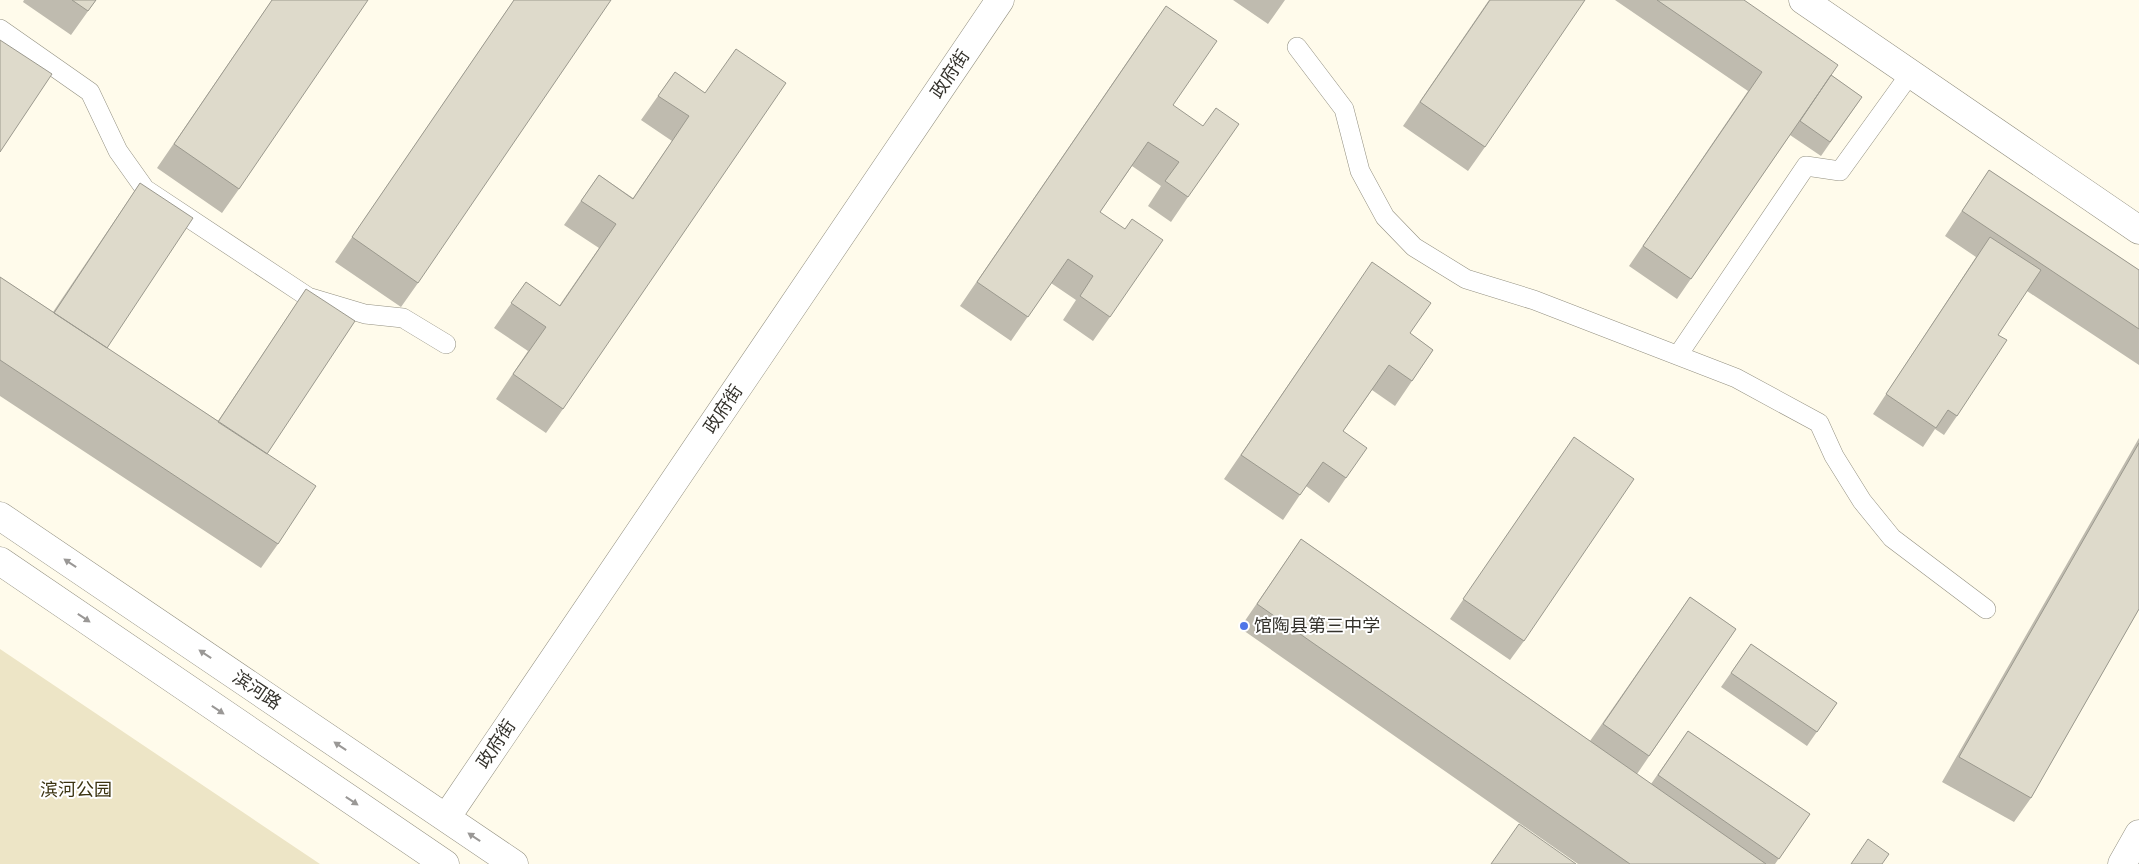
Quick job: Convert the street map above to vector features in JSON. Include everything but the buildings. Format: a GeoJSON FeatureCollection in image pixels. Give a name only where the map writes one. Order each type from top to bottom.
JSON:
{"type":"FeatureCollection","features":[{"type":"Feature","properties":{"kind":"street","name":"政府街"},"geometry":{"type":"LineString","coordinates":[[446,818],[1000,0]]}},
{"type":"Feature","properties":{"kind":"street"},"geometry":{"type":"LineString","coordinates":[[1803,0],[2139,230]]}},
{"type":"Feature","properties":{"kind":"street","name":"滨河路"},"geometry":{"type":"LineString","coordinates":[[0,516],[514,864]]}},
{"type":"Feature","properties":{"kind":"street"},"geometry":{"type":"LineString","coordinates":[[0,561],[445,864]]}},
{"type":"Feature","properties":{"kind":"street"},"geometry":{"type":"LineString","coordinates":[[2122,864],[2139,834]]}},
{"type":"Feature","properties":{"kind":"lane"},"geometry":{"type":"LineString","coordinates":[[0,29],[90,92],[118,151],[145,188],[308,297],[365,314],[403,318],[446,344]]}},
{"type":"Feature","properties":{"kind":"lane"},"geometry":{"type":"LineString","coordinates":[[1297,47],[1344,109],[1360,171],[1385,217],[1414,247],[1466,279],[1534,300],[1736,378],[1820,424],[1834,456],[1862,501],[1892,538],[1986,609]]}},
{"type":"Feature","properties":{"kind":"lane"},"geometry":{"type":"LineString","coordinates":[[1678,355],[1806,166],[1840,171],[1910,74]]}},
{"type":"Feature","properties":{"kind":"green space","name":"滨河公园"},"geometry":{"type":"Polygon","coordinates":[[[0,649],[320,864],[0,864],[0,649]]]}},
{"type":"Feature","properties":{"kind":"place","name":"馆陶县第三中学"},"geometry":{"type":"Point","coordinates":[1244,626]}}]}
